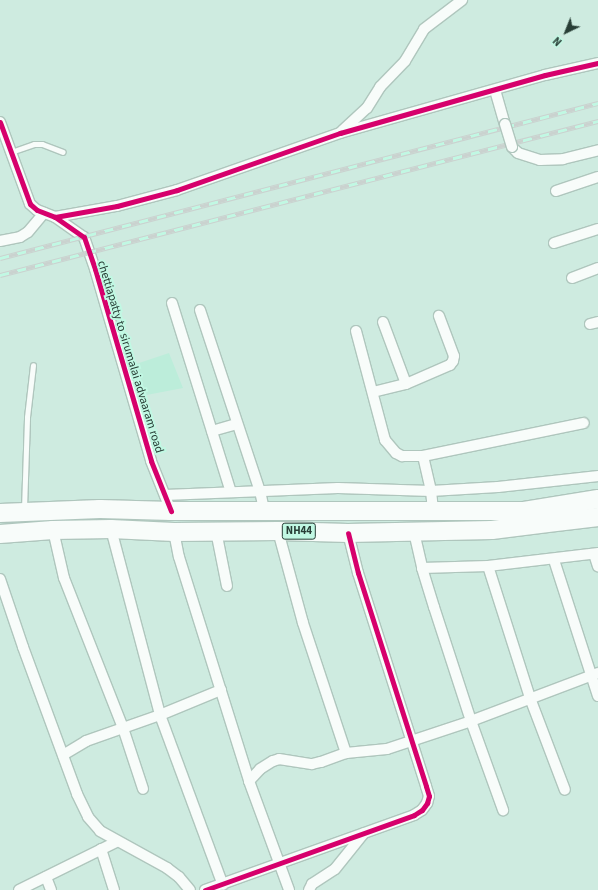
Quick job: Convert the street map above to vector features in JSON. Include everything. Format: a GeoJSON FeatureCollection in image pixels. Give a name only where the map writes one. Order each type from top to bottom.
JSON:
{"type":"FeatureCollection","features":[{"type":"Feature","properties":{"kind":"highway","name":"NH44"},"geometry":{"type":"LineString","coordinates":[[0,514],[100,509],[168,503],[264,510],[524,511],[598,499]]}},
{"type":"Feature","properties":{"kind":"highway","name":"NH44"},"geometry":{"type":"LineString","coordinates":[[0,534],[53,530],[111,529],[174,532],[278,531],[348,533],[492,530],[598,517]]}},
{"type":"Feature","properties":{"kind":"street"},"geometry":{"type":"LineString","coordinates":[[340,133],[367,108],[380,87],[405,61],[424,29],[462,0]]}},
{"type":"Feature","properties":{"kind":"street"},"geometry":{"type":"LineString","coordinates":[[55,217],[117,206],[177,190],[340,133],[545,75],[598,63]]}},
{"type":"Feature","properties":{"kind":"street"},"geometry":{"type":"LineString","coordinates":[[495,90],[512,147],[518,153],[540,160],[562,159],[598,150]]}},
{"type":"Feature","properties":{"kind":"street","name":"chettiapatty to sirumalai advaaram road"},"geometry":{"type":"LineString","coordinates":[[0,122],[28,200],[33,207],[55,217],[84,237],[95,269],[151,461],[168,503]]}},
{"type":"Feature","properties":{"kind":"street"},"geometry":{"type":"LineString","coordinates":[[556,191],[598,177]]}},
{"type":"Feature","properties":{"kind":"street"},"geometry":{"type":"LineString","coordinates":[[0,242],[20,237],[28,232],[44,213]]}},
{"type":"Feature","properties":{"kind":"street"},"geometry":{"type":"LineString","coordinates":[[554,243],[598,229]]}},
{"type":"Feature","properties":{"kind":"street"},"geometry":{"type":"LineString","coordinates":[[572,278],[598,268]]}},
{"type":"Feature","properties":{"kind":"street"},"geometry":{"type":"LineString","coordinates":[[172,303],[231,492]]}},
{"type":"Feature","properties":{"kind":"street"},"geometry":{"type":"LineString","coordinates":[[200,310],[260,491],[264,510]]}},
{"type":"Feature","properties":{"kind":"street"},"geometry":{"type":"LineString","coordinates":[[373,392],[406,384],[450,365],[454,361],[454,356],[439,316]]}},
{"type":"Feature","properties":{"kind":"street"},"geometry":{"type":"LineString","coordinates":[[383,322],[406,384]]}},
{"type":"Feature","properties":{"kind":"street"},"geometry":{"type":"LineString","coordinates":[[356,331],[385,440],[396,453],[402,456],[423,456],[584,423]]}},
{"type":"Feature","properties":{"kind":"street"},"geometry":{"type":"LineString","coordinates":[[212,431],[237,424]]}},
{"type":"Feature","properties":{"kind":"street"},"geometry":{"type":"LineString","coordinates":[[423,456],[431,491],[433,511]]}},
{"type":"Feature","properties":{"kind":"street"},"geometry":{"type":"LineString","coordinates":[[168,503],[231,492],[338,488],[431,491],[498,487],[598,476]]}},
{"type":"Feature","properties":{"kind":"street"},"geometry":{"type":"LineString","coordinates":[[111,529],[160,715],[223,885]]}},
{"type":"Feature","properties":{"kind":"street"},"geometry":{"type":"LineString","coordinates":[[53,530],[64,578],[123,728],[143,789]]}},
{"type":"Feature","properties":{"kind":"street"},"geometry":{"type":"LineString","coordinates":[[216,531],[227,586]]}},
{"type":"Feature","properties":{"kind":"street"},"geometry":{"type":"LineString","coordinates":[[278,531],[303,623],[346,753]]}},
{"type":"Feature","properties":{"kind":"street"},"geometry":{"type":"LineString","coordinates":[[174,532],[179,557],[249,781],[289,890]]}},
{"type":"Feature","properties":{"kind":"street"},"geometry":{"type":"LineString","coordinates":[[414,532],[422,568],[471,721],[503,810]]}},
{"type":"Feature","properties":{"kind":"street"},"geometry":{"type":"LineString","coordinates":[[205,890],[223,885],[414,815],[422,810],[427,803],[428,796],[412,741],[358,573],[348,533]]}},
{"type":"Feature","properties":{"kind":"street"},"geometry":{"type":"LineString","coordinates":[[422,568],[488,566],[554,560],[596,554],[598,566]]}},
{"type":"Feature","properties":{"kind":"street"},"geometry":{"type":"LineString","coordinates":[[554,560],[594,674],[598,696]]}},
{"type":"Feature","properties":{"kind":"street"},"geometry":{"type":"LineString","coordinates":[[488,566],[530,698],[565,790]]}},
{"type":"Feature","properties":{"kind":"street"},"geometry":{"type":"LineString","coordinates":[[0,579],[22,647],[77,794],[88,817],[100,830],[167,868],[179,877],[190,890]]}},
{"type":"Feature","properties":{"kind":"street"},"geometry":{"type":"LineString","coordinates":[[249,781],[266,764],[279,759],[312,764],[346,753],[387,749],[471,721],[594,674]]}},
{"type":"Feature","properties":{"kind":"street"},"geometry":{"type":"LineString","coordinates":[[63,755],[78,744],[160,715],[221,690]]}},
{"type":"Feature","properties":{"kind":"street"},"geometry":{"type":"LineString","coordinates":[[309,890],[312,884],[335,869],[364,833]]}},
{"type":"Feature","properties":{"kind":"street"},"geometry":{"type":"LineString","coordinates":[[19,890],[118,841]]}},
{"type":"Feature","properties":{"kind":"street"},"geometry":{"type":"LineString","coordinates":[[101,849],[114,890]]}},
{"type":"Feature","properties":{"kind":"street"},"geometry":{"type":"LineString","coordinates":[[46,877],[51,890]]}},
{"type":"Feature","properties":{"kind":"lane"},"geometry":{"type":"LineString","coordinates":[[10,152],[34,144],[42,144],[63,152]]}},
{"type":"Feature","properties":{"kind":"lane"},"geometry":{"type":"LineString","coordinates":[[24,512],[27,423],[33,366]]}},
{"type":"Feature","properties":{"kind":"shaded area"},"geometry":{"type":"Polygon","coordinates":[[[169,353],[183,388],[136,397],[127,367],[169,353]]]}},
{"type":"Feature","properties":{"kind":"railway"},"geometry":{"type":"LineString","coordinates":[[0,258],[598,103]]}},
{"type":"Feature","properties":{"kind":"railway"},"geometry":{"type":"LineString","coordinates":[[0,275],[598,121]]}},
{"type":"Feature","properties":{"kind":"cycle path"},"geometry":{"type":"LineString","coordinates":[[55,217],[117,206],[177,190],[340,133],[545,75],[598,63]]}},
{"type":"Feature","properties":{"kind":"cycle path"},"geometry":{"type":"LineString","coordinates":[[0,122],[30,204],[37,210],[55,217],[84,237],[95,269],[151,461],[171,511]]}},
{"type":"Feature","properties":{"kind":"cycle path"},"geometry":{"type":"LineString","coordinates":[[205,890],[414,815],[422,810],[427,803],[429,796],[358,573],[348,533]]}}]}
